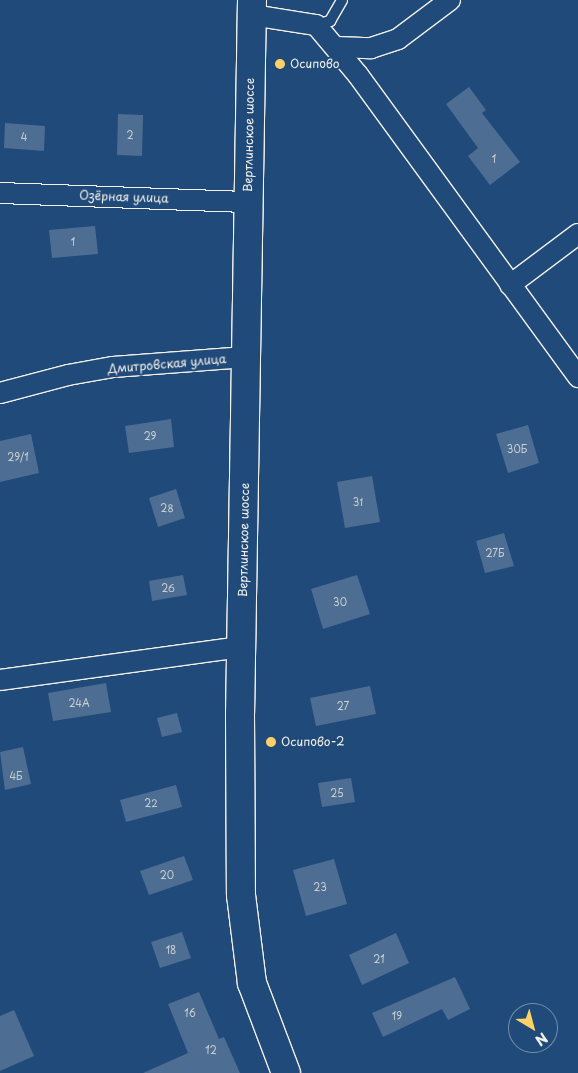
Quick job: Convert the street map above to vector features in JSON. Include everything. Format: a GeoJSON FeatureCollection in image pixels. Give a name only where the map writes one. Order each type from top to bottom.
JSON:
{"type":"FeatureCollection","features":[{"type":"Feature","properties":{"kind":"main road","name":"Вертлинское шоссе"},"geometry":{"type":"LineString","coordinates":[[252,7],[240,723],[243,927],[252,983],[286,1073]]}},
{"type":"Feature","properties":{"kind":"street"},"geometry":{"type":"LineString","coordinates":[[335,47],[371,48],[398,39],[450,0]]}},
{"type":"Feature","properties":{"kind":"street"},"geometry":{"type":"LineString","coordinates":[[252,7],[316,25],[335,47],[578,376]]}},
{"type":"Feature","properties":{"kind":"street","name":"Озёрная улица"},"geometry":{"type":"LineString","coordinates":[[0,193],[248,202]]}},
{"type":"Feature","properties":{"kind":"street"},"geometry":{"type":"LineString","coordinates":[[510,285],[578,234]]}},
{"type":"Feature","properties":{"kind":"street","name":"Дмитровская улица"},"geometry":{"type":"LineString","coordinates":[[0,393],[68,374],[113,367],[246,357]]}},
{"type":"Feature","properties":{"kind":"street"},"geometry":{"type":"LineString","coordinates":[[0,680],[242,647]]}},
{"type":"Feature","properties":{"kind":"lane"},"geometry":{"type":"LineString","coordinates":[[316,25],[330,21],[342,0]]}},
{"type":"Feature","properties":{"kind":"building"},"geometry":{"type":"Polygon","coordinates":[[[469,87],[486,110],[482,113],[520,162],[490,185],[468,156],[478,148],[446,104],[469,87]]]}},
{"type":"Feature","properties":{"kind":"building"},"geometry":{"type":"Polygon","coordinates":[[[118,114],[143,115],[142,156],[117,155],[118,114]]]}},
{"type":"Feature","properties":{"kind":"building"},"geometry":{"type":"Polygon","coordinates":[[[5,123],[45,126],[44,151],[4,148],[5,123]]]}},
{"type":"Feature","properties":{"kind":"building"},"geometry":{"type":"Polygon","coordinates":[[[95,226],[98,254],[52,258],[49,230],[95,226]]]}},
{"type":"Feature","properties":{"kind":"building"},"geometry":{"type":"Polygon","coordinates":[[[171,419],[174,447],[129,453],[125,426],[171,419]]]}},
{"type":"Feature","properties":{"kind":"building"},"geometry":{"type":"Polygon","coordinates":[[[528,425],[539,463],[508,473],[496,434],[528,425]]]}},
{"type":"Feature","properties":{"kind":"building"},"geometry":{"type":"Polygon","coordinates":[[[31,434],[39,473],[0,482],[0,441],[31,434]]]}},
{"type":"Feature","properties":{"kind":"building"},"geometry":{"type":"Polygon","coordinates":[[[372,476],[380,522],[345,528],[337,482],[372,476]]]}},
{"type":"Feature","properties":{"kind":"building"},"geometry":{"type":"Polygon","coordinates":[[[176,489],[185,518],[158,527],[149,498],[176,489]]]}},
{"type":"Feature","properties":{"kind":"building"},"geometry":{"type":"Polygon","coordinates":[[[504,533],[514,566],[485,573],[476,541],[504,533]]]}},
{"type":"Feature","properties":{"kind":"building"},"geometry":{"type":"Polygon","coordinates":[[[183,575],[187,595],[152,601],[149,581],[183,575]]]}},
{"type":"Feature","properties":{"kind":"building"},"geometry":{"type":"Polygon","coordinates":[[[357,575],[370,614],[323,629],[311,589],[357,575]]]}},
{"type":"Feature","properties":{"kind":"building"},"geometry":{"type":"Polygon","coordinates":[[[106,683],[111,712],[53,721],[48,693],[106,683]]]}},
{"type":"Feature","properties":{"kind":"building"},"geometry":{"type":"Polygon","coordinates":[[[370,686],[376,714],[316,726],[310,698],[370,686]]]}},
{"type":"Feature","properties":{"kind":"building"},"geometry":{"type":"Polygon","coordinates":[[[177,713],[182,732],[162,737],[157,718],[177,713]]]}},
{"type":"Feature","properties":{"kind":"building"},"geometry":{"type":"Polygon","coordinates":[[[23,747],[31,784],[5,790],[0,752],[23,747]]]}},
{"type":"Feature","properties":{"kind":"building"},"geometry":{"type":"Polygon","coordinates":[[[351,778],[355,802],[322,807],[318,783],[351,778]]]}},
{"type":"Feature","properties":{"kind":"building"},"geometry":{"type":"Polygon","coordinates":[[[176,785],[182,807],[126,822],[120,800],[176,785]]]}},
{"type":"Feature","properties":{"kind":"building"},"geometry":{"type":"Polygon","coordinates":[[[184,856],[193,880],[149,895],[140,871],[184,856]]]}},
{"type":"Feature","properties":{"kind":"building"},"geometry":{"type":"Polygon","coordinates":[[[334,859],[347,904],[306,916],[293,870],[334,859]]]}},
{"type":"Feature","properties":{"kind":"building"},"geometry":{"type":"Polygon","coordinates":[[[182,932],[191,958],[160,968],[151,942],[182,932]]]}},
{"type":"Feature","properties":{"kind":"building"},"geometry":{"type":"Polygon","coordinates":[[[396,933],[409,963],[362,985],[349,955],[396,933]]]}},
{"type":"Feature","properties":{"kind":"building"},"geometry":{"type":"Polygon","coordinates":[[[455,977],[470,1009],[448,1020],[442,1009],[383,1037],[372,1013],[455,977]]]}},
{"type":"Feature","properties":{"kind":"building"},"geometry":{"type":"Polygon","coordinates":[[[199,992],[219,1039],[224,1037],[240,1073],[143,1073],[188,1053],[168,1004],[199,992]]]}},
{"type":"Feature","properties":{"kind":"building"},"geometry":{"type":"Polygon","coordinates":[[[14,1010],[34,1056],[0,1071],[0,1016],[14,1010]]]}},
{"type":"Feature","properties":{"kind":"place","name":"Осипово"},"geometry":{"type":"Point","coordinates":[280,64]}},
{"type":"Feature","properties":{"kind":"place","name":"Осипово-2"},"geometry":{"type":"Point","coordinates":[271,742]}}]}
